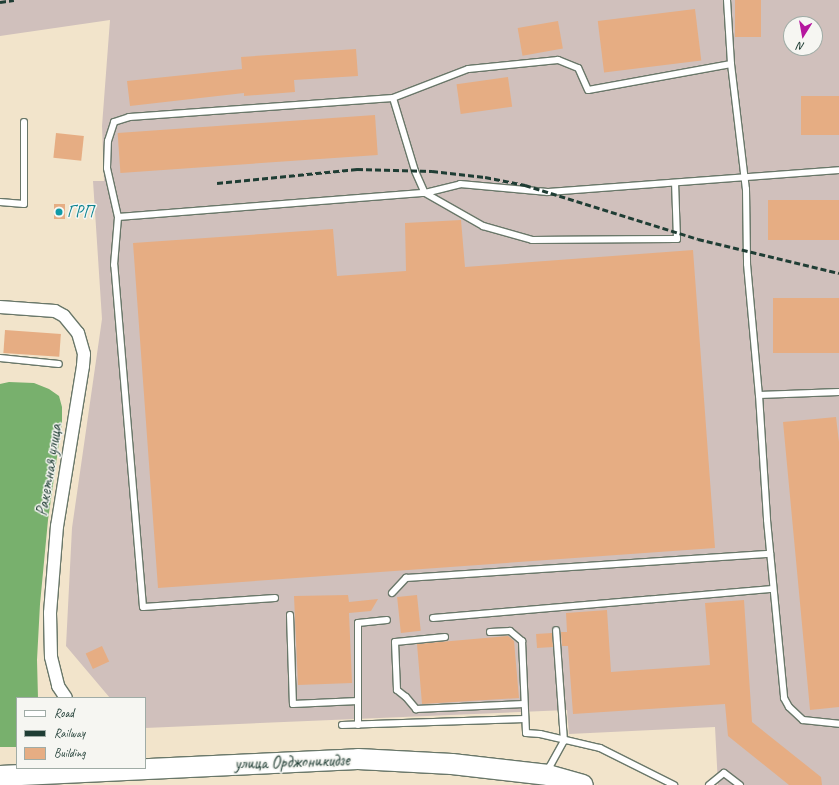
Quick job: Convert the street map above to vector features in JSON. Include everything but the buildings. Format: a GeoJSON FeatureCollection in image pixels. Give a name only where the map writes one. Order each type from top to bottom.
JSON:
{"type":"FeatureCollection","features":[{"type":"Feature","properties":{"kind":"main road","name":"улица Орджоникидзе"},"geometry":{"type":"LineString","coordinates":[[146,768],[358,759],[452,764],[548,774],[582,785]]}},
{"type":"Feature","properties":{"kind":"main road","name":"улица Орджоникидзе"},"geometry":{"type":"LineString","coordinates":[[0,776],[121,769]]}},
{"type":"Feature","properties":{"kind":"street","name":"Ракетная улица"},"geometry":{"type":"LineString","coordinates":[[0,307],[55,311],[64,316],[78,333],[84,354],[84,366],[57,526],[50,613],[51,657],[58,686],[65,697]]}},
{"type":"Feature","properties":{"kind":"lane"},"geometry":{"type":"LineString","coordinates":[[727,0],[731,64],[745,178],[746,264],[759,395],[770,554],[784,698],[789,707],[803,720],[839,724]]}},
{"type":"Feature","properties":{"kind":"lane"},"geometry":{"type":"LineString","coordinates":[[275,598],[143,606],[114,265],[118,217],[107,168],[108,141],[114,122],[129,117],[393,98],[468,69],[558,60],[578,68],[588,90],[731,64]]}},
{"type":"Feature","properties":{"kind":"lane"},"geometry":{"type":"LineString","coordinates":[[393,98],[415,171],[425,192],[483,226],[532,240],[678,239],[675,183]]}},
{"type":"Feature","properties":{"kind":"lane"},"geometry":{"type":"LineString","coordinates":[[0,202],[24,204],[24,122]]}},
{"type":"Feature","properties":{"kind":"lane"},"geometry":{"type":"LineString","coordinates":[[118,217],[425,192],[460,184],[548,192],[839,170]]}},
{"type":"Feature","properties":{"kind":"lane"},"geometry":{"type":"LineString","coordinates":[[0,358],[59,364]]}},
{"type":"Feature","properties":{"kind":"lane"},"geometry":{"type":"LineString","coordinates":[[759,395],[839,392]]}},
{"type":"Feature","properties":{"kind":"lane"},"geometry":{"type":"LineString","coordinates":[[392,593],[406,578],[770,554]]}},
{"type":"Feature","properties":{"kind":"lane"},"geometry":{"type":"LineString","coordinates":[[433,618],[773,589]]}},
{"type":"Feature","properties":{"kind":"lane"},"geometry":{"type":"LineString","coordinates":[[290,615],[292,704],[358,701]]}},
{"type":"Feature","properties":{"kind":"lane"},"geometry":{"type":"LineString","coordinates":[[358,725],[358,623],[387,620]]}},
{"type":"Feature","properties":{"kind":"lane"},"geometry":{"type":"LineString","coordinates":[[548,774],[550,766],[564,741],[556,630]]}},
{"type":"Feature","properties":{"kind":"lane"},"geometry":{"type":"LineString","coordinates":[[490,632],[510,631],[522,641],[526,733],[540,734],[564,741],[600,748],[674,785]]}},
{"type":"Feature","properties":{"kind":"lane"},"geometry":{"type":"LineString","coordinates":[[445,637],[395,642],[397,690],[416,709],[524,704]]}},
{"type":"Feature","properties":{"kind":"lane"},"geometry":{"type":"LineString","coordinates":[[342,725],[525,719]]}},
{"type":"Feature","properties":{"kind":"lane"},"geometry":{"type":"LineString","coordinates":[[709,785],[724,773],[740,785]]}},
{"type":"Feature","properties":{"kind":"shaded area"},"geometry":{"type":"Polygon","coordinates":[[[0,0],[839,0],[839,785],[718,785],[715,727],[569,734],[567,710],[146,728],[146,697],[109,697],[66,646],[72,528],[102,319],[93,181],[104,181],[102,126],[110,20],[0,36],[0,0]]]}},
{"type":"Feature","properties":{"kind":"green space"},"geometry":{"type":"Polygon","coordinates":[[[9,382],[34,383],[49,389],[59,396],[62,407],[62,422],[48,520],[40,604],[37,660],[38,697],[16,697],[16,747],[0,747],[0,384],[9,382]]]}},
{"type":"Feature","properties":{"kind":"railway"},"geometry":{"type":"LineString","coordinates":[[0,2],[14,0]]}},
{"type":"Feature","properties":{"kind":"railway"},"geometry":{"type":"LineString","coordinates":[[217,183],[357,169],[432,171],[485,177],[525,185],[698,239],[839,273]]}},
{"type":"Feature","properties":{"kind":"place","name":"ГРП"},"geometry":{"type":"Point","coordinates":[59,212]}}]}
